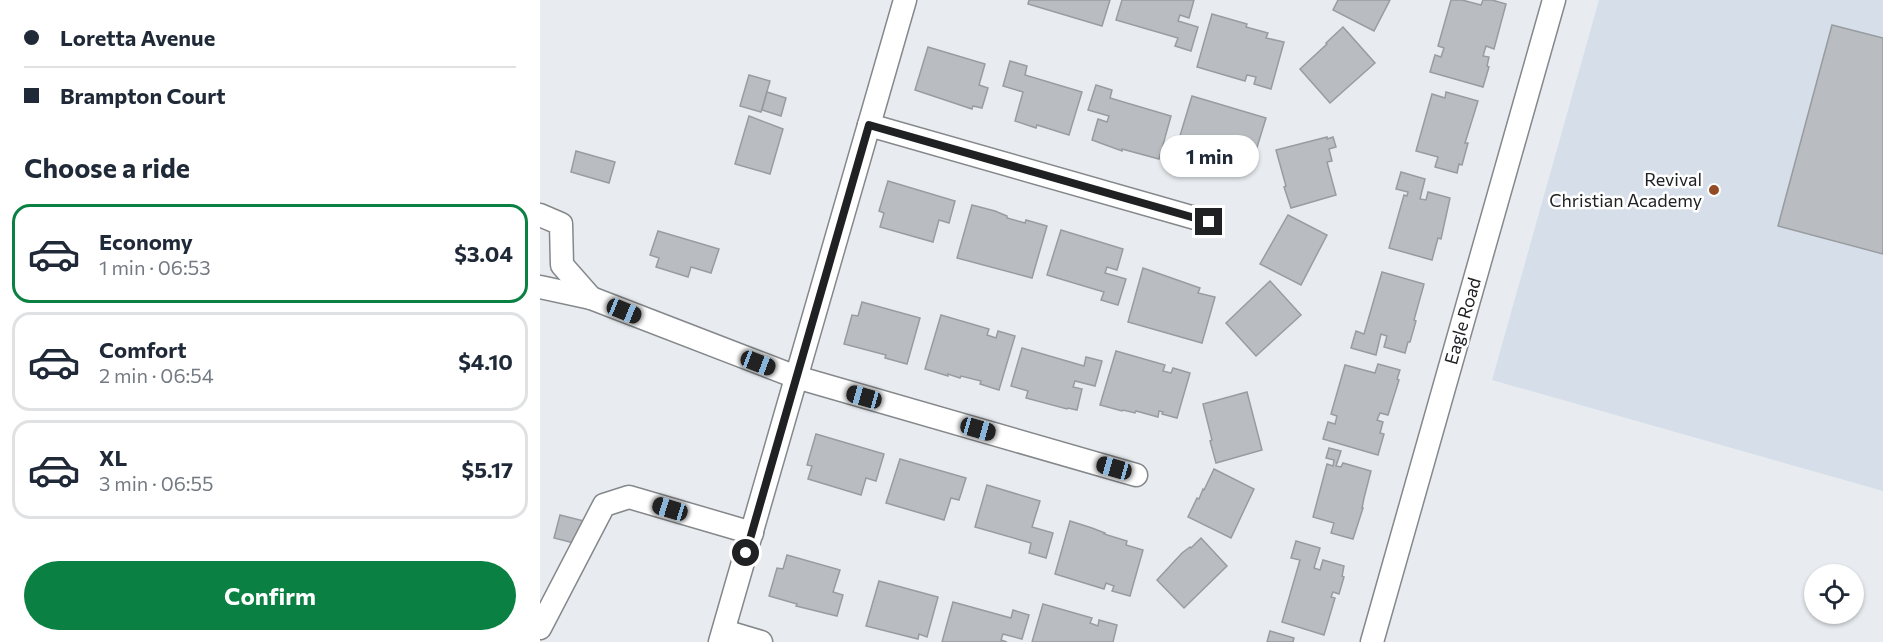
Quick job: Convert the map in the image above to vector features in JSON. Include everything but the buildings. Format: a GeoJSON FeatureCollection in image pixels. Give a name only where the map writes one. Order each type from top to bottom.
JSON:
{"type":"FeatureCollection","features":[{"type":"Feature","properties":{"kind":"street"},"geometry":{"type":"LineString","coordinates":[[761,642],[722,637],[905,0]]}},
{"type":"Feature","properties":{"kind":"street","name":"Eagle Road"},"geometry":{"type":"LineString","coordinates":[[1372,642],[1554,0]]}},
{"type":"Feature","properties":{"kind":"street"},"geometry":{"type":"LineString","coordinates":[[869,125],[1209,222]]}},
{"type":"Feature","properties":{"kind":"street"},"geometry":{"type":"LineString","coordinates":[[540,215],[561,224],[562,265],[591,298]]}},
{"type":"Feature","properties":{"kind":"street"},"geometry":{"type":"LineString","coordinates":[[540,287],[591,298],[796,377],[1136,475]]}},
{"type":"Feature","properties":{"kind":"street"},"geometry":{"type":"LineString","coordinates":[[540,628],[603,505],[629,497],[752,533]]}},
{"type":"Feature","properties":{"kind":"shaded area","name":"Revival Christian Academy"},"geometry":{"type":"Polygon","coordinates":[[[1599,0],[1883,0],[1883,491],[1492,380],[1599,0]]]}},
{"type":"Feature","properties":{"kind":"place","name":"Revival Christian Academy"},"geometry":{"type":"Point","coordinates":[1714,190]}},
{"type":"Feature","properties":{"kind":"route"},"geometry":{"type":"LineString","coordinates":[[746,553],[869,125],[1209,222]]}}]}
